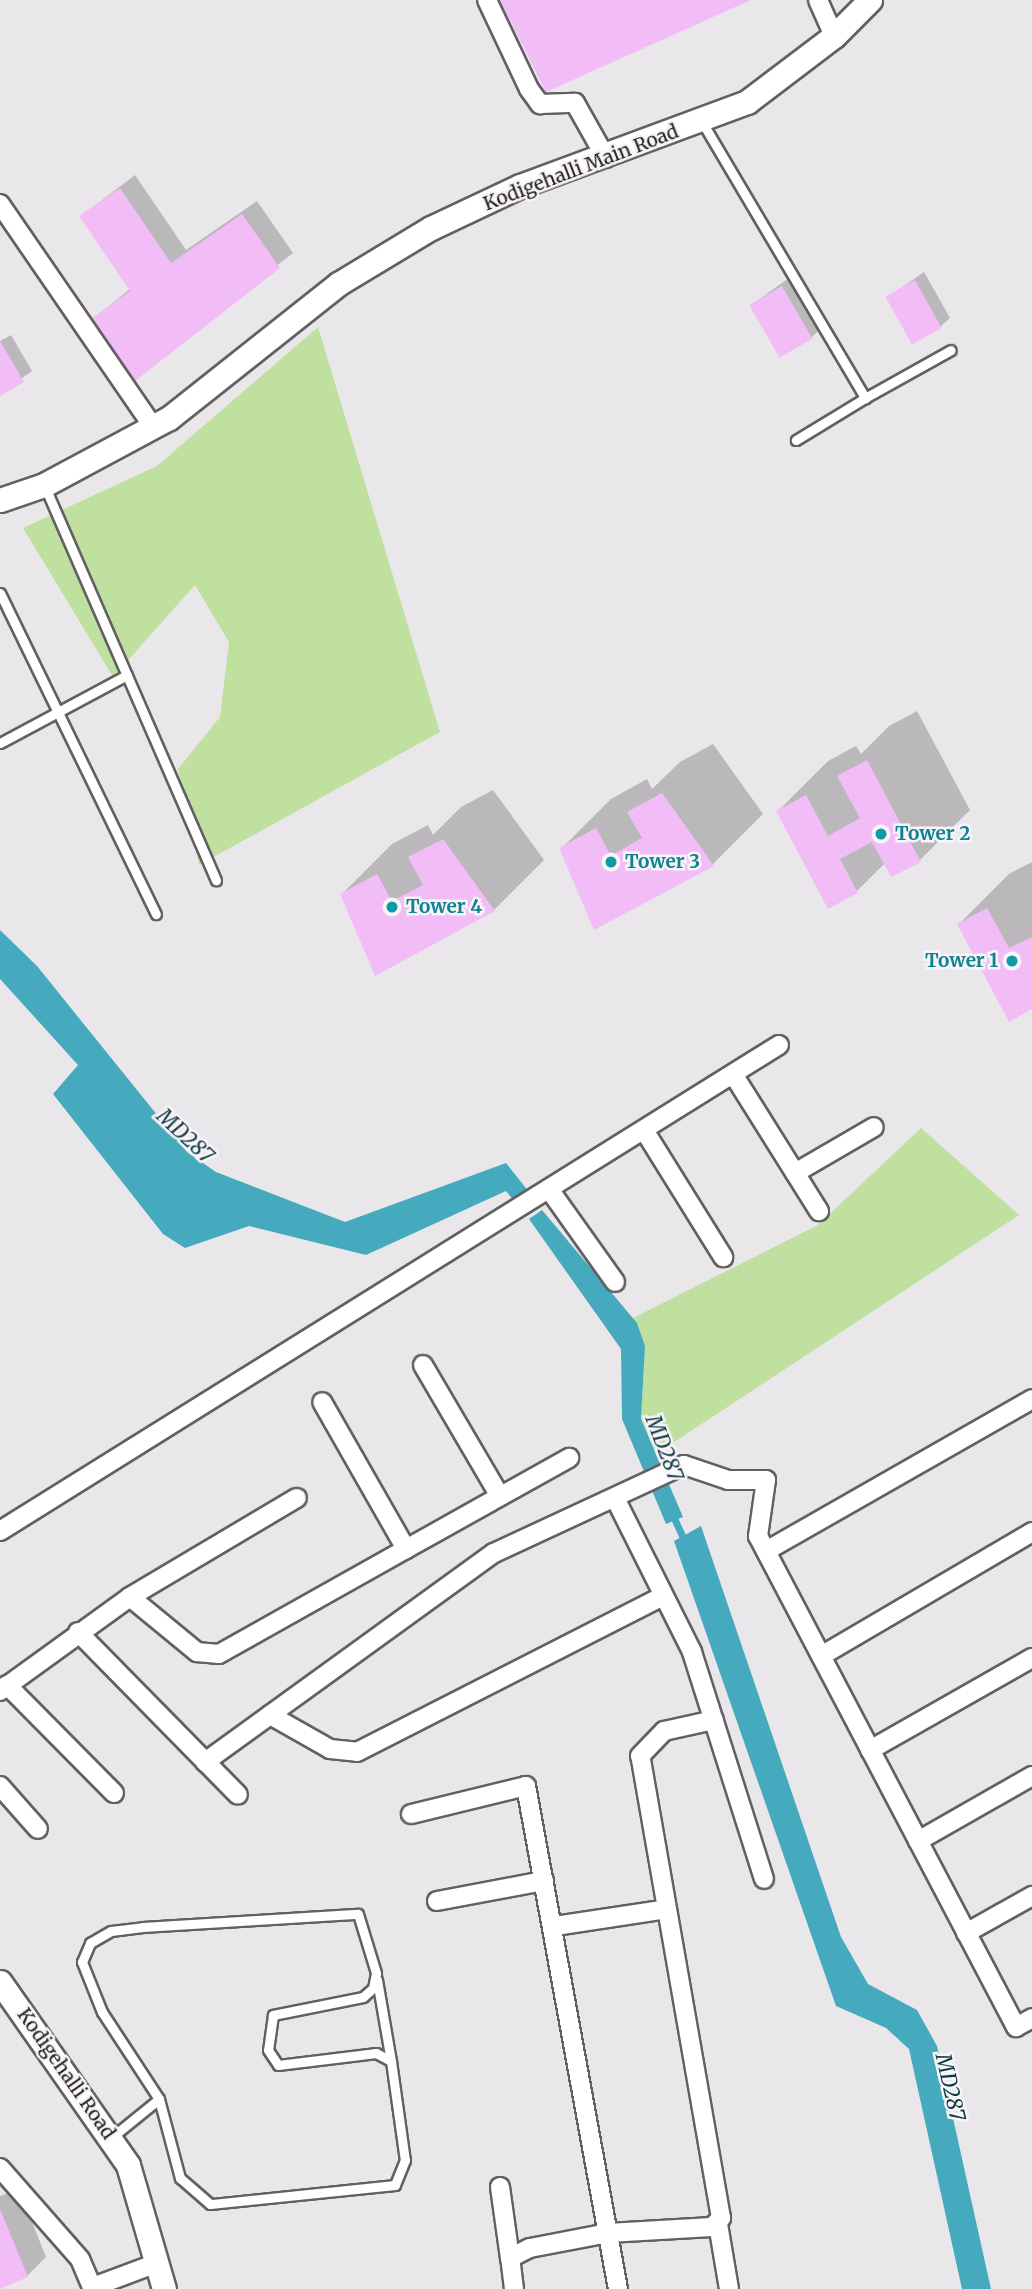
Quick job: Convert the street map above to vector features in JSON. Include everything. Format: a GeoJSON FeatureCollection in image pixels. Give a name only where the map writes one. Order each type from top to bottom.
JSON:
{"type":"FeatureCollection","features":[{"type":"Feature","properties":{"kind":"street"},"geometry":{"type":"LineString","coordinates":[[487,0],[529,89],[540,104],[575,103],[606,158]]}},
{"type":"Feature","properties":{"kind":"street"},"geometry":{"type":"LineString","coordinates":[[818,0],[834,36]]}},
{"type":"Feature","properties":{"kind":"street","name":"Kodigehalli Main Road"},"geometry":{"type":"LineString","coordinates":[[0,500],[44,485],[153,427],[338,284],[419,235],[520,186],[606,158],[747,102],[834,36],[870,0]]}},
{"type":"Feature","properties":{"kind":"street"},"geometry":{"type":"LineString","coordinates":[[0,204],[153,427]]}},
{"type":"Feature","properties":{"kind":"street"},"geometry":{"type":"LineString","coordinates":[[0,1531],[779,1045]]}},
{"type":"Feature","properties":{"kind":"street"},"geometry":{"type":"LineString","coordinates":[[733,1074],[819,1211]]}},
{"type":"Feature","properties":{"kind":"street"},"geometry":{"type":"LineString","coordinates":[[795,1173],[874,1127]]}},
{"type":"Feature","properties":{"kind":"street"},"geometry":{"type":"LineString","coordinates":[[644,1130],[723,1257]]}},
{"type":"Feature","properties":{"kind":"street"},"geometry":{"type":"LineString","coordinates":[[549,1189],[615,1282]]}},
{"type":"Feature","properties":{"kind":"street"},"geometry":{"type":"LineString","coordinates":[[423,1364],[500,1496]]}},
{"type":"Feature","properties":{"kind":"street"},"geometry":{"type":"LineString","coordinates":[[766,1552],[1032,1399]]}},
{"type":"Feature","properties":{"kind":"street"},"geometry":{"type":"LineString","coordinates":[[322,1402],[405,1549]]}},
{"type":"Feature","properties":{"kind":"street"},"geometry":{"type":"LineString","coordinates":[[130,1597],[197,1652],[219,1654],[569,1458]]}},
{"type":"Feature","properties":{"kind":"street"},"geometry":{"type":"LineString","coordinates":[[205,1762],[494,1553],[684,1465],[728,1480],[766,1480],[758,1536],[1016,2027],[1032,2018]]}},
{"type":"Feature","properties":{"kind":"street"},"geometry":{"type":"LineString","coordinates":[[114,1793],[4,1688],[130,1597],[297,1498]]}},
{"type":"Feature","properties":{"kind":"street"},"geometry":{"type":"LineString","coordinates":[[615,1498],[692,1652],[764,1879]]}},
{"type":"Feature","properties":{"kind":"street"},"geometry":{"type":"LineString","coordinates":[[821,1656],[1032,1532]]}},
{"type":"Feature","properties":{"kind":"street"},"geometry":{"type":"LineString","coordinates":[[270,1715],[330,1749],[357,1752],[663,1596]]}},
{"type":"Feature","properties":{"kind":"street"},"geometry":{"type":"LineString","coordinates":[[78,1632],[238,1795]]}},
{"type":"Feature","properties":{"kind":"street"},"geometry":{"type":"LineString","coordinates":[[870,1750],[1032,1658]]}},
{"type":"Feature","properties":{"kind":"street"},"geometry":{"type":"LineString","coordinates":[[714,1720],[664,1731],[639,1756],[721,2211],[718,2224],[729,2289]]}},
{"type":"Feature","properties":{"kind":"street"},"geometry":{"type":"LineString","coordinates":[[918,1841],[1032,1776]]}},
{"type":"Feature","properties":{"kind":"street"},"geometry":{"type":"LineString","coordinates":[[0,1786],[38,1829]]}},
{"type":"Feature","properties":{"kind":"street"},"geometry":{"type":"LineString","coordinates":[[411,1814],[526,1786],[555,1926],[618,2289]]}},
{"type":"Feature","properties":{"kind":"street"},"geometry":{"type":"LineString","coordinates":[[437,1901],[544,1881]]}},
{"type":"Feature","properties":{"kind":"street"},"geometry":{"type":"LineString","coordinates":[[966,1933],[1032,1896]]}},
{"type":"Feature","properties":{"kind":"street"},"geometry":{"type":"LineString","coordinates":[[555,1926],[667,1909]]}},
{"type":"Feature","properties":{"kind":"street","name":"Kodigehalli Road"},"geometry":{"type":"LineString","coordinates":[[0,1982],[112,2137],[128,2165],[164,2289]]}},
{"type":"Feature","properties":{"kind":"street"},"geometry":{"type":"LineString","coordinates":[[0,2168],[80,2259],[93,2288],[157,2263]]}},
{"type":"Feature","properties":{"kind":"street"},"geometry":{"type":"LineString","coordinates":[[499,2187],[514,2289]]}},
{"type":"Feature","properties":{"kind":"street"},"geometry":{"type":"LineString","coordinates":[[510,2258],[541,2245],[608,2233],[718,2224]]}},
{"type":"Feature","properties":{"kind":"lane"},"geometry":{"type":"LineString","coordinates":[[702,122],[865,398]]}},
{"type":"Feature","properties":{"kind":"lane"},"geometry":{"type":"LineString","coordinates":[[796,440],[951,351]]}},
{"type":"Feature","properties":{"kind":"lane"},"geometry":{"type":"LineString","coordinates":[[44,485],[216,880]]}},
{"type":"Feature","properties":{"kind":"lane"},"geometry":{"type":"LineString","coordinates":[[0,593],[156,914]]}},
{"type":"Feature","properties":{"kind":"lane"},"geometry":{"type":"LineString","coordinates":[[0,743],[127,676]]}},
{"type":"Feature","properties":{"kind":"lane"},"geometry":{"type":"LineString","coordinates":[[358,1914],[376,1973],[391,2061],[405,2160],[395,2185],[210,2204],[180,2178],[159,2099],[102,2012],[82,1962],[90,1943],[111,1931],[358,1914]]}},
{"type":"Feature","properties":{"kind":"lane"},"geometry":{"type":"LineString","coordinates":[[376,1973],[363,1997],[273,2015],[268,2050],[278,2065],[376,2053],[391,2061]]}},
{"type":"Feature","properties":{"kind":"lane"},"geometry":{"type":"LineString","coordinates":[[112,2137],[159,2099]]}},
{"type":"Feature","properties":{"kind":"green space"},"geometry":{"type":"Polygon","coordinates":[[[318,327],[440,732],[199,865],[178,769],[220,717],[229,642],[195,585],[113,677],[23,528],[157,466],[318,327]]]}},
{"type":"Feature","properties":{"kind":"green space"},"geometry":{"type":"Polygon","coordinates":[[[921,1128],[1019,1215],[656,1454],[641,1419],[645,1346],[633,1318],[818,1225],[921,1128]]]}},
{"type":"Feature","properties":{"kind":"water"},"geometry":{"type":"Polygon","coordinates":[[[0,930],[37,966],[187,1152],[216,1172],[345,1222],[506,1163],[529,1192],[514,1201],[506,1191],[366,1255],[249,1226],[185,1248],[163,1234],[53,1094],[78,1065],[0,979],[0,930]]]}},
{"type":"Feature","properties":{"kind":"water"},"geometry":{"type":"Polygon","coordinates":[[[542,1210],[637,1323],[645,1346],[641,1419],[683,1517],[666,1524],[622,1419],[621,1349],[529,1219],[542,1210]]]}},
{"type":"Feature","properties":{"kind":"water"},"geometry":{"type":"Polygon","coordinates":[[[701,1526],[841,1937],[868,1984],[917,2010],[937,2046],[991,2289],[962,2289],[909,2049],[886,2028],[836,2006],[674,1541],[701,1526]]]}},
{"type":"Feature","properties":{"kind":"building"},"geometry":{"type":"Polygon","coordinates":[[[500,0],[751,0],[546,92],[500,0]]]}},
{"type":"Feature","properties":{"kind":"building"},"geometry":{"type":"Polygon","coordinates":[[[120,188],[171,263],[242,214],[280,268],[135,381],[92,318],[130,291],[79,216],[120,188]]]}},
{"type":"Feature","properties":{"kind":"building"},"geometry":{"type":"Polygon","coordinates":[[[915,280],[942,328],[912,345],[885,296],[915,280]]]}},
{"type":"Feature","properties":{"kind":"building"},"geometry":{"type":"Polygon","coordinates":[[[782,286],[812,339],[780,358],[749,305],[782,286]]]}},
{"type":"Feature","properties":{"kind":"building"},"geometry":{"type":"Polygon","coordinates":[[[0,341],[24,382],[0,396],[0,341]]]}},
{"type":"Feature","properties":{"kind":"building","name":"Tower 2"},"geometry":{"type":"Polygon","coordinates":[[[867,760],[921,862],[891,877],[872,842],[840,859],[858,893],[828,909],[776,811],[806,795],[828,836],[860,818],[837,776],[867,760]]]}},
{"type":"Feature","properties":{"kind":"building","name":"Tower 3"},"geometry":{"type":"Polygon","coordinates":[[[662,793],[714,866],[594,930],[559,848],[596,828],[611,856],[642,838],[627,812],[662,793]]]}},
{"type":"Feature","properties":{"kind":"building","name":"Tower 4"},"geometry":{"type":"Polygon","coordinates":[[[443,839],[495,911],[375,976],[340,894],[377,874],[392,901],[423,885],[408,857],[443,839]]]}},
{"type":"Feature","properties":{"kind":"building","name":"Tower 1"},"geometry":{"type":"Polygon","coordinates":[[[987,908],[1009,948],[1032,937],[1032,1009],[1009,1022],[957,924],[987,908]]]}},
{"type":"Feature","properties":{"kind":"building"},"geometry":{"type":"Polygon","coordinates":[[[0,2209],[28,2277],[0,2289],[0,2209]]]}},
{"type":"Feature","properties":{"kind":"waterway","name":"MD287"},"geometry":{"type":"LineString","coordinates":[[672,1514],[686,1544]]}},
{"type":"Feature","properties":{"kind":"place","name":"Tower 2"},"geometry":{"type":"Point","coordinates":[881,834]}},
{"type":"Feature","properties":{"kind":"place","name":"Tower 3"},"geometry":{"type":"Point","coordinates":[611,862]}},
{"type":"Feature","properties":{"kind":"place","name":"Tower 4"},"geometry":{"type":"Point","coordinates":[392,907]}},
{"type":"Feature","properties":{"kind":"place","name":"Tower 1"},"geometry":{"type":"Point","coordinates":[1012,961]}}]}
